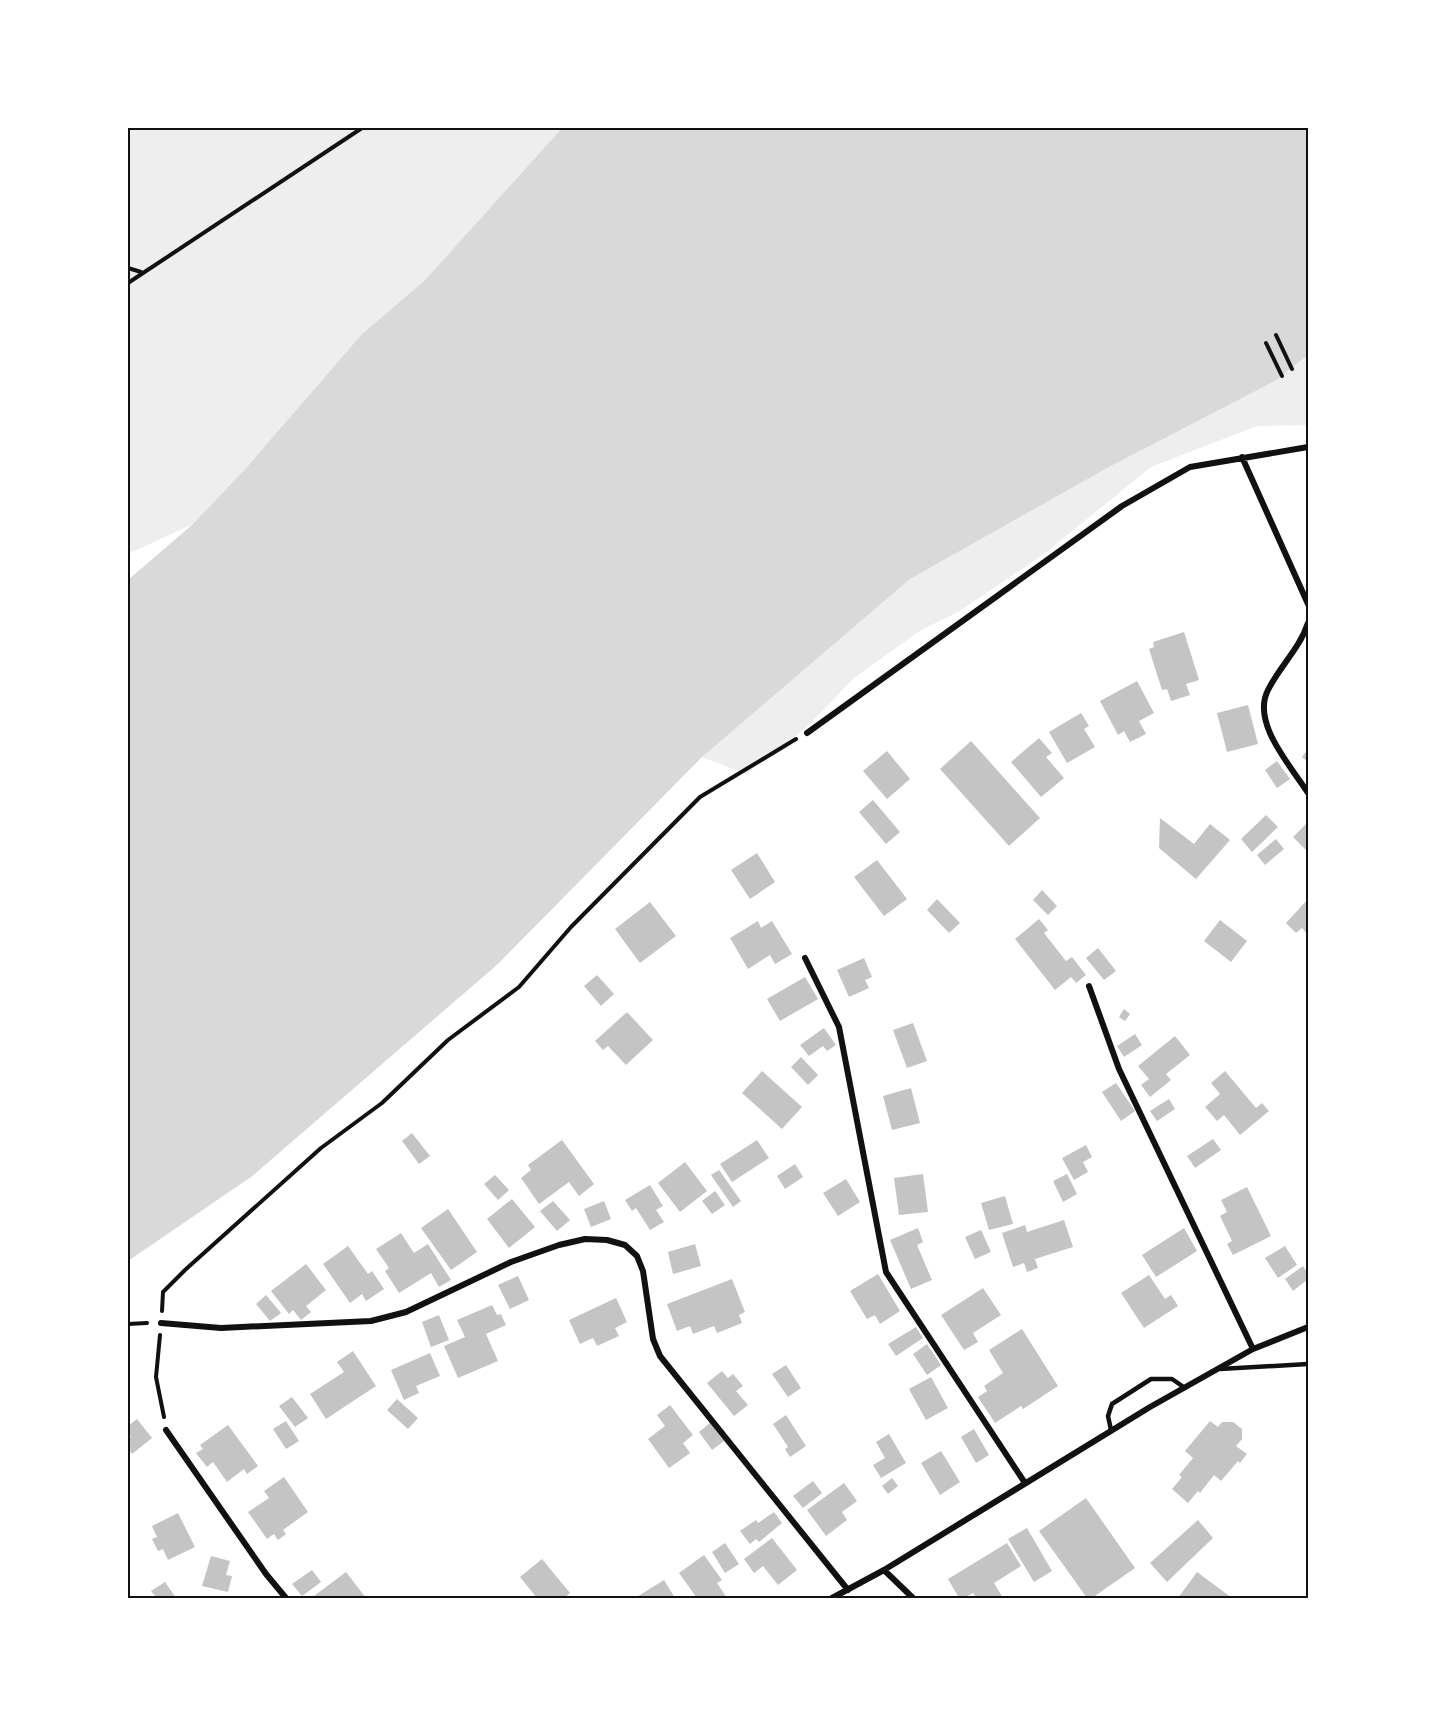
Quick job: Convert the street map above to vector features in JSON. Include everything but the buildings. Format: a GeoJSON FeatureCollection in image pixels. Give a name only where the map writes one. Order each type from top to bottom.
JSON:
{"type":"FeatureCollection","features":[{"type":"Feature","properties":{"kind":"street"},"geometry":{"type":"LineString","coordinates":[[807,733],[1122,506],[1190,467],[1308,447]]}},
{"type":"Feature","properties":{"kind":"street"},"geometry":{"type":"LineString","coordinates":[[1242,457],[1308,604]]}},
{"type":"Feature","properties":{"kind":"street"},"geometry":{"type":"LineString","coordinates":[[1308,623],[1304,635],[1267,692],[1264,716],[1270,736],[1308,793]]}},
{"type":"Feature","properties":{"kind":"street"},"geometry":{"type":"LineString","coordinates":[[805,958],[839,1027],[886,1272],[1025,1483]]}},
{"type":"Feature","properties":{"kind":"street"},"geometry":{"type":"LineString","coordinates":[[1089,986],[1119,1069],[1253,1349]]}},
{"type":"Feature","properties":{"kind":"street"},"geometry":{"type":"LineString","coordinates":[[161,1323],[221,1328],[371,1321],[406,1312],[511,1262],[559,1245],[585,1239],[607,1240],[626,1245],[637,1256],[643,1271],[653,1339],[660,1356],[848,1590]]}},
{"type":"Feature","properties":{"kind":"street"},"geometry":{"type":"LineString","coordinates":[[832,1599],[884,1570],[1111,1430],[1253,1349],[1308,1327]]}},
{"type":"Feature","properties":{"kind":"street"},"geometry":{"type":"LineString","coordinates":[[166,1430],[266,1574],[286,1599]]}},
{"type":"Feature","properties":{"kind":"street"},"geometry":{"type":"LineString","coordinates":[[884,1570],[914,1599]]}},
{"type":"Feature","properties":{"kind":"lane"},"geometry":{"type":"LineString","coordinates":[[1218,1369],[1308,1364]]}},
{"type":"Feature","properties":{"kind":"lane"},"geometry":{"type":"LineString","coordinates":[[1111,1430],[1108,1416],[1112,1404],[1151,1379],[1172,1379],[1185,1388]]}},
{"type":"Feature","properties":{"kind":"path"},"geometry":{"type":"LineString","coordinates":[[128,283],[362,128]]}},
{"type":"Feature","properties":{"kind":"path"},"geometry":{"type":"LineString","coordinates":[[128,268],[142,272]]}},
{"type":"Feature","properties":{"kind":"path"},"geometry":{"type":"LineString","coordinates":[[1276,335],[1292,369]]}},
{"type":"Feature","properties":{"kind":"path"},"geometry":{"type":"LineString","coordinates":[[1266,343],[1282,376]]}},
{"type":"Feature","properties":{"kind":"path"},"geometry":{"type":"LineString","coordinates":[[166,1430],[156,1377],[163,1292],[321,1148],[382,1103],[448,1040],[519,987],[572,927],[700,797],[807,733]]}},
{"type":"Feature","properties":{"kind":"path"},"geometry":{"type":"LineString","coordinates":[[128,1324],[161,1323]]}},
{"type":"Feature","properties":{"kind":"shaded area"},"geometry":{"type":"Polygon","coordinates":[[[128,128],[562,128],[425,280],[362,334],[246,468],[193,524],[128,554],[128,128]]]}},
{"type":"Feature","properties":{"kind":"shaded area"},"geometry":{"type":"Polygon","coordinates":[[[562,128],[1308,128],[1308,355],[1275,381],[1109,467],[910,579],[702,757],[498,964],[251,1177],[128,1261],[128,580],[193,524],[246,468],[362,334],[425,280],[562,128]]]}},
{"type":"Feature","properties":{"kind":"shaded area"},"geometry":{"type":"Polygon","coordinates":[[[1308,355],[1308,425],[1257,426],[1151,467],[1044,554],[958,612],[921,630],[854,678],[806,728],[746,774],[702,757],[910,579],[1109,467],[1275,381],[1308,355]]]}}]}
